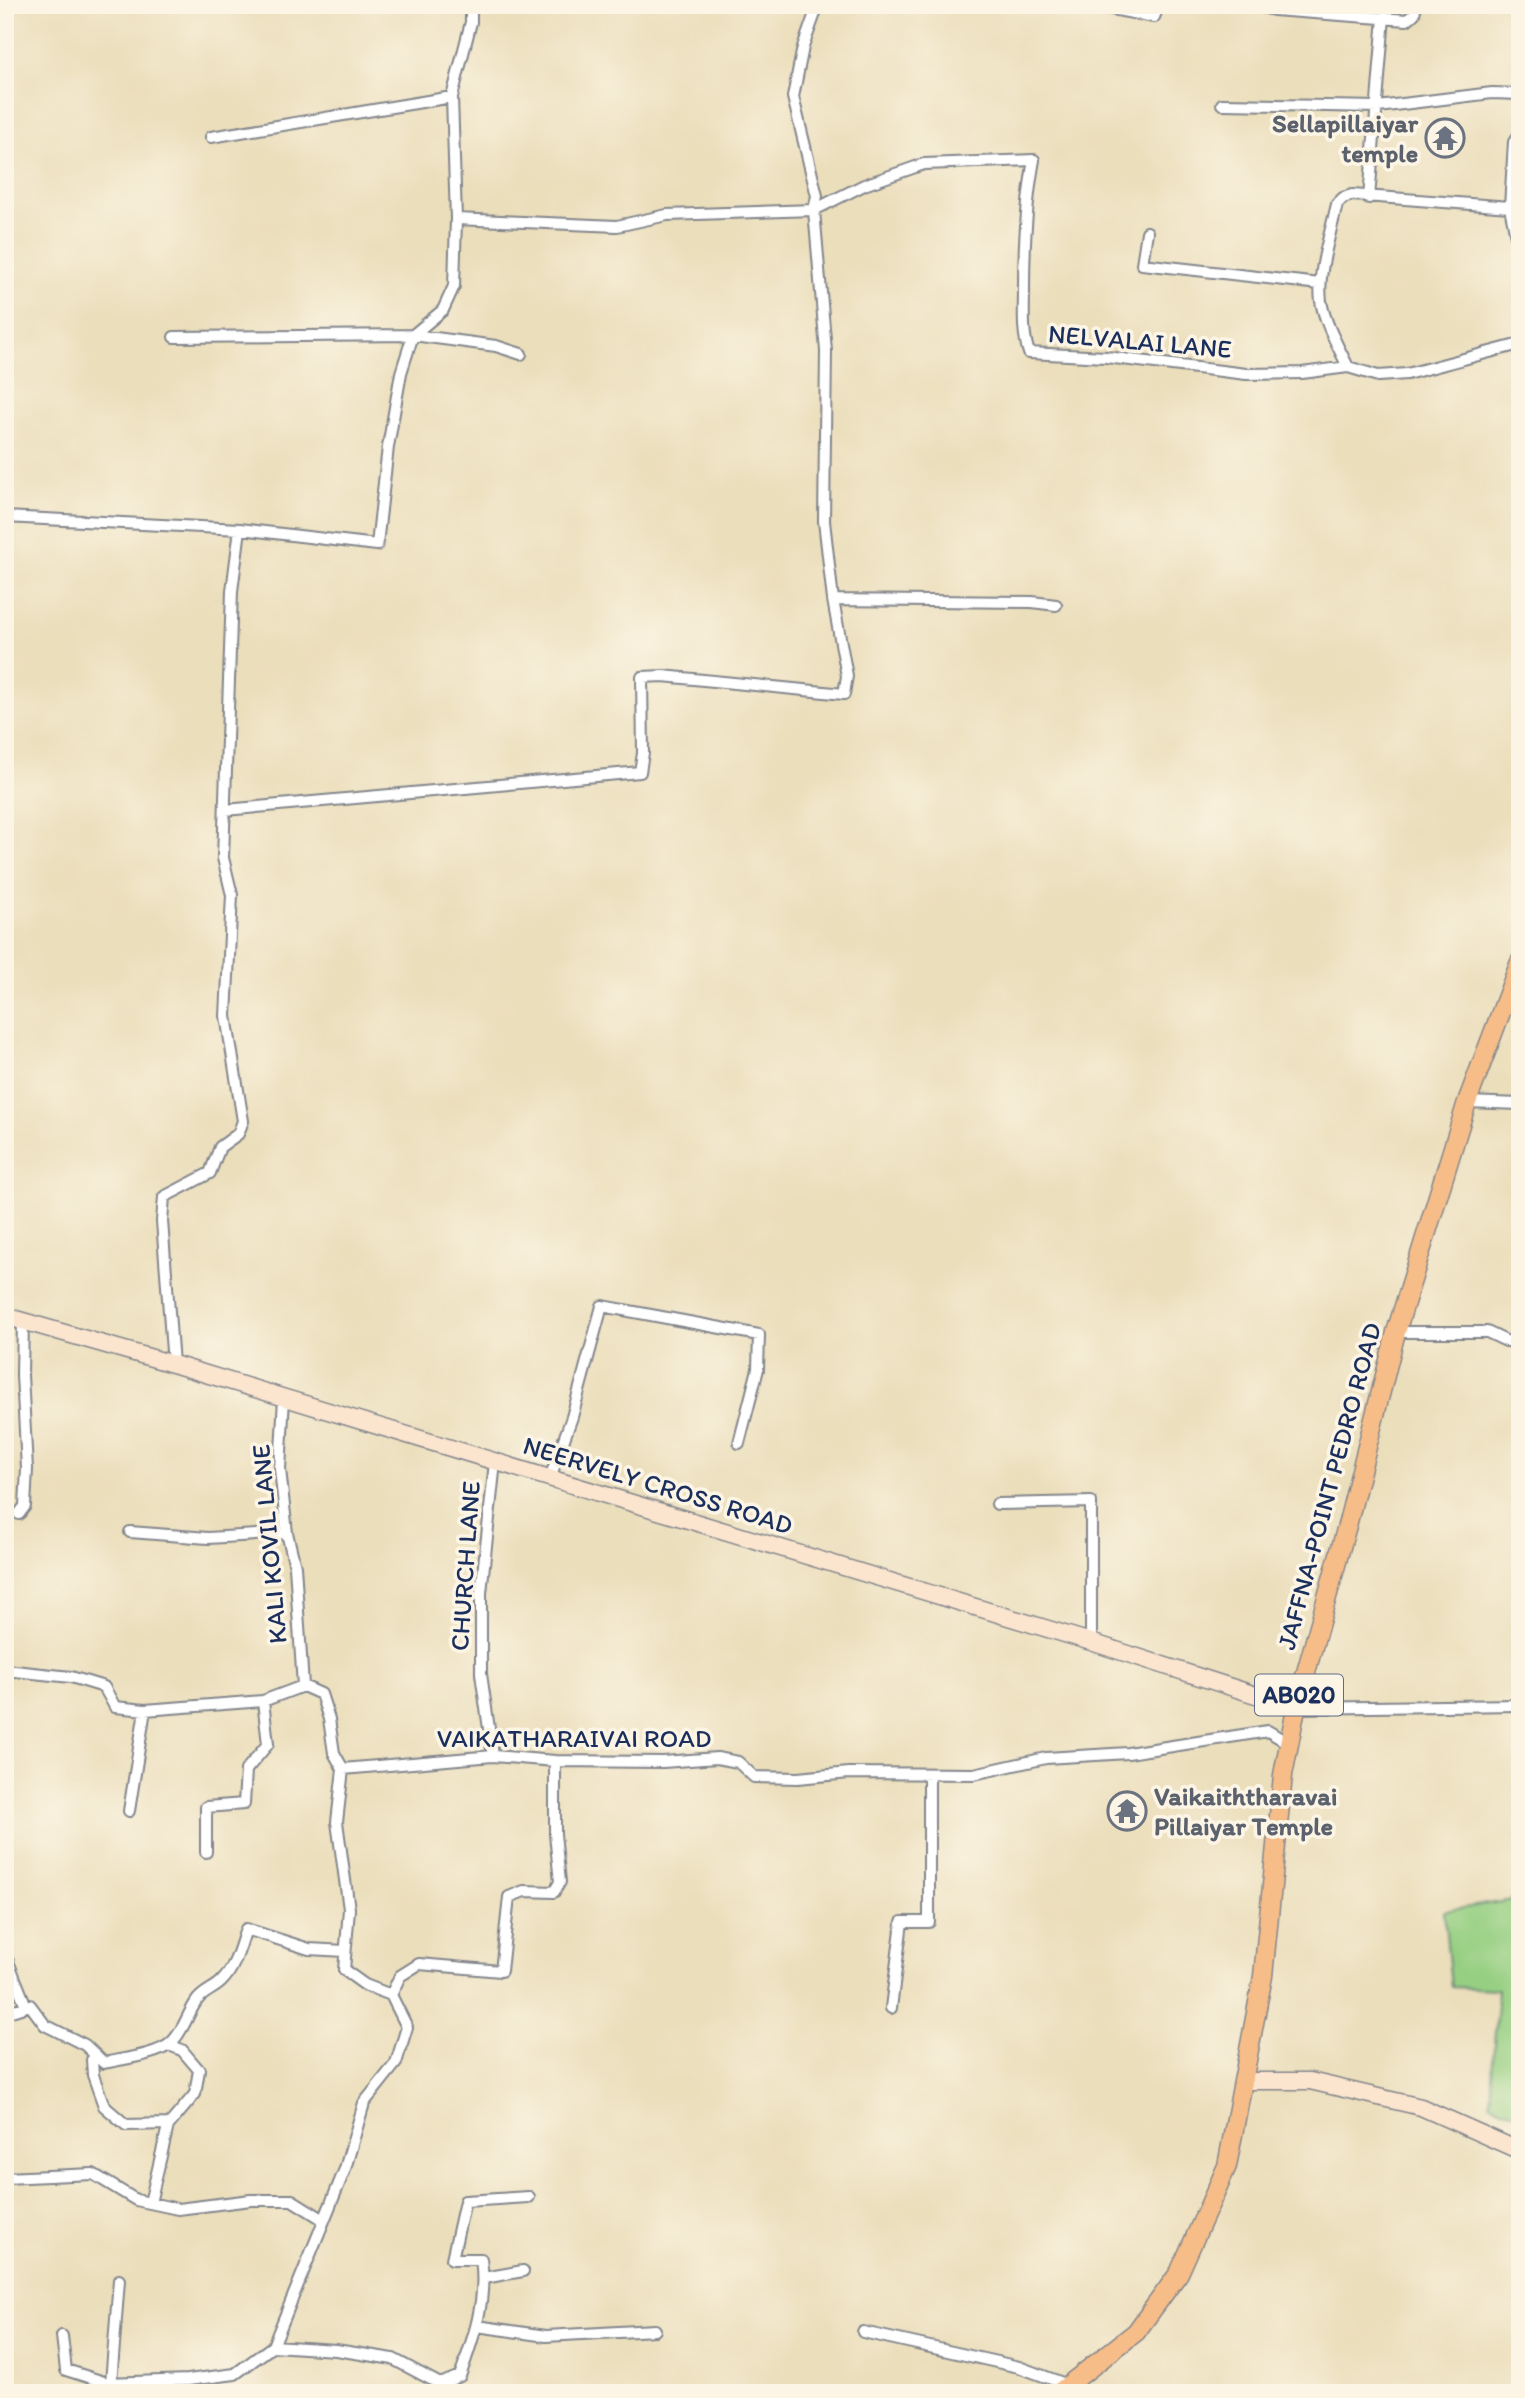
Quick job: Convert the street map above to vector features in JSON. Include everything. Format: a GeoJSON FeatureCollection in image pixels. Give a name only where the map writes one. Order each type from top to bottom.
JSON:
{"type":"FeatureCollection","features":[{"type":"Feature","properties":{"kind":"main road","name":"JAFFNA-POINT PEDRO ROAD"},"geometry":{"type":"LineString","coordinates":[[1063,2389],[1136,2332],[1179,2273],[1227,2166],[1263,1976],[1283,1774],[1296,1708],[1348,1522],[1396,1332],[1467,1102],[1520,962]]}},
{"type":"Feature","properties":{"kind":"street"},"geometry":{"type":"LineString","coordinates":[[5,517],[240,529],[377,545],[388,447],[401,373],[413,335],[443,310],[454,286],[456,219],[452,97],[471,22],[471,5]]}},
{"type":"Feature","properties":{"kind":"street"},"geometry":{"type":"LineString","coordinates":[[225,810],[640,772],[643,753],[642,677],[663,676],[844,694],[847,676],[833,600],[824,521],[826,351],[814,210],[817,196],[793,97],[803,47],[818,5]]}},
{"type":"Feature","properties":{"kind":"street"},"geometry":{"type":"LineString","coordinates":[[1091,5],[1154,17],[1159,5]]}},
{"type":"Feature","properties":{"kind":"street"},"geometry":{"type":"LineString","coordinates":[[1253,5],[1274,10],[1407,19],[1414,14],[1416,5]]}},
{"type":"Feature","properties":{"kind":"street"},"geometry":{"type":"LineString","coordinates":[[1370,198],[1384,17]]}},
{"type":"Feature","properties":{"kind":"street"},"geometry":{"type":"LineString","coordinates":[[1222,104],[1377,107],[1492,93],[1520,94]]}},
{"type":"Feature","properties":{"kind":"street"},"geometry":{"type":"LineString","coordinates":[[211,136],[452,97]]}},
{"type":"Feature","properties":{"kind":"street"},"geometry":{"type":"LineString","coordinates":[[1520,134],[1514,142],[1510,207],[1520,257]]}},
{"type":"Feature","properties":{"kind":"street","name":"NELVALAI LANE"},"geometry":{"type":"LineString","coordinates":[[456,219],[617,226],[667,215],[814,210],[864,185],[924,164],[1034,160],[1027,202],[1024,279],[1024,337],[1029,354],[1106,357],[1246,374],[1302,373],[1348,367],[1378,376],[1407,374],[1520,344]]}},
{"type":"Feature","properties":{"kind":"street"},"geometry":{"type":"LineString","coordinates":[[1348,367],[1326,317],[1320,284],[1337,204],[1343,198],[1352,195],[1510,207]]}},
{"type":"Feature","properties":{"kind":"street"},"geometry":{"type":"LineString","coordinates":[[1147,232],[1142,264],[1320,284]]}},
{"type":"Feature","properties":{"kind":"street"},"geometry":{"type":"LineString","coordinates":[[174,337],[413,335],[496,346],[521,354]]}},
{"type":"Feature","properties":{"kind":"street"},"geometry":{"type":"LineString","coordinates":[[173,1364],[162,1221],[164,1197],[209,1173],[220,1147],[238,1134],[243,1121],[226,1016],[232,895],[223,858],[232,591],[240,529]]}},
{"type":"Feature","properties":{"kind":"street"},"geometry":{"type":"LineString","coordinates":[[833,600],[1032,602],[1056,605]]}},
{"type":"Feature","properties":{"kind":"street"},"geometry":{"type":"LineString","coordinates":[[1467,1102],[1520,1104]]}},
{"type":"Feature","properties":{"kind":"street"},"geometry":{"type":"LineString","coordinates":[[550,1478],[572,1417],[603,1306],[759,1335],[758,1369],[739,1443]]}},
{"type":"Feature","properties":{"kind":"street","name":"NEERVELY CROSS ROAD"},"geometry":{"type":"LineString","coordinates":[[5,1316],[173,1364],[1091,1642],[1296,1708]]}},
{"type":"Feature","properties":{"kind":"street"},"geometry":{"type":"LineString","coordinates":[[19,1514],[25,1506],[27,1469],[22,1376],[23,1321]]}},
{"type":"Feature","properties":{"kind":"street"},"geometry":{"type":"LineString","coordinates":[[1396,1332],[1487,1332],[1506,1341],[1520,1342]]}},
{"type":"Feature","properties":{"kind":"street","name":"KALI KOVIL LANE"},"geometry":{"type":"LineString","coordinates":[[284,1398],[280,1469],[287,1533],[295,1566],[303,1686]]}},
{"type":"Feature","properties":{"kind":"street","name":"CHURCH LANE"},"geometry":{"type":"LineString","coordinates":[[494,1756],[481,1674],[481,1605],[495,1462]]}},
{"type":"Feature","properties":{"kind":"street"},"geometry":{"type":"LineString","coordinates":[[997,1504],[1091,1502],[1091,1642]]}},
{"type":"Feature","properties":{"kind":"street"},"geometry":{"type":"LineString","coordinates":[[130,1532],[208,1538],[287,1533]]}},
{"type":"Feature","properties":{"kind":"street"},"geometry":{"type":"LineString","coordinates":[[5,1670],[71,1677],[104,1688],[115,1707],[145,1710],[263,1701],[303,1686],[321,1694],[330,1719],[334,1753],[343,1769],[337,1822],[349,1909],[344,1970],[365,1985],[391,1995],[407,2027],[396,2063],[364,2104],[345,2169],[273,2346],[234,2374],[106,2386],[66,2370],[62,2336]]}},
{"type":"Feature","properties":{"kind":"street"},"geometry":{"type":"LineString","coordinates":[[206,1852],[206,1807],[244,1804],[246,1770],[268,1744],[263,1701]]}},
{"type":"Feature","properties":{"kind":"street"},"geometry":{"type":"LineString","coordinates":[[1296,1708],[1520,1705]]}},
{"type":"Feature","properties":{"kind":"street"},"geometry":{"type":"LineString","coordinates":[[129,1811],[145,1710]]}},
{"type":"Feature","properties":{"kind":"street","name":"VAIKATHARAIVAI ROAD"},"geometry":{"type":"LineString","coordinates":[[343,1769],[494,1756],[555,1761],[663,1762],[717,1758],[738,1762],[754,1777],[798,1778],[849,1773],[974,1774],[1046,1758],[1128,1753],[1268,1731],[1289,1743]]}},
{"type":"Feature","properties":{"kind":"street"},"geometry":{"type":"LineString","coordinates":[[391,1995],[400,1976],[419,1965],[501,1971],[509,1898],[524,1891],[554,1892],[560,1882],[555,1834],[555,1761]]}},
{"type":"Feature","properties":{"kind":"street"},"geometry":{"type":"LineString","coordinates":[[891,2008],[902,1922],[929,1922],[929,1774]]}},
{"type":"Feature","properties":{"kind":"street"},"geometry":{"type":"LineString","coordinates":[[5,2013],[30,2005],[45,2025],[85,2045],[104,2063],[169,2045],[188,2019],[195,2003],[221,1982],[234,1961],[246,1929],[309,1949],[345,1951]]}},
{"type":"Feature","properties":{"kind":"street"},"geometry":{"type":"LineString","coordinates":[[5,1954],[26,2006]]}},
{"type":"Feature","properties":{"kind":"street"},"geometry":{"type":"LineString","coordinates":[[150,2203],[169,2124],[195,2094],[199,2070],[183,2050],[169,2045]]}},
{"type":"Feature","properties":{"kind":"street"},"geometry":{"type":"LineString","coordinates":[[97,2056],[92,2060],[93,2075],[104,2106],[126,2125],[169,2124]]}},
{"type":"Feature","properties":{"kind":"street"},"geometry":{"type":"LineString","coordinates":[[1244,2081],[1310,2081],[1421,2107],[1520,2151]]}},
{"type":"Feature","properties":{"kind":"street"},"geometry":{"type":"LineString","coordinates":[[5,2178],[93,2174],[136,2200],[178,2208],[251,2200],[292,2200],[324,2220]]}},
{"type":"Feature","properties":{"kind":"street"},"geometry":{"type":"LineString","coordinates":[[273,2346],[336,2350],[393,2359],[440,2388],[460,2376],[477,2326],[484,2278],[481,2259],[452,2259],[465,2202],[529,2197]]}},
{"type":"Feature","properties":{"kind":"street"},"geometry":{"type":"LineString","coordinates":[[484,2278],[523,2272]]}},
{"type":"Feature","properties":{"kind":"street"},"geometry":{"type":"LineString","coordinates":[[106,2386],[119,2280]]}},
{"type":"Feature","properties":{"kind":"street"},"geometry":{"type":"LineString","coordinates":[[477,2326],[546,2336],[655,2330]]}},
{"type":"Feature","properties":{"kind":"street"},"geometry":{"type":"LineString","coordinates":[[863,2332],[1019,2367],[1063,2389]]}},
{"type":"Feature","properties":{"kind":"green space"},"geometry":{"type":"Polygon","coordinates":[[[1520,1899],[1520,2115],[1490,2103],[1498,1989],[1451,1987],[1444,1911],[1520,1899]]]}},
{"type":"Feature","properties":{"kind":"place","name":"Sellapillaiyar temple"},"geometry":{"type":"Point","coordinates":[1445,138]}},
{"type":"Feature","properties":{"kind":"place","name":"Vaikaiththaravai Pillaiyar Temple"},"geometry":{"type":"Point","coordinates":[1127,1811]}}]}
